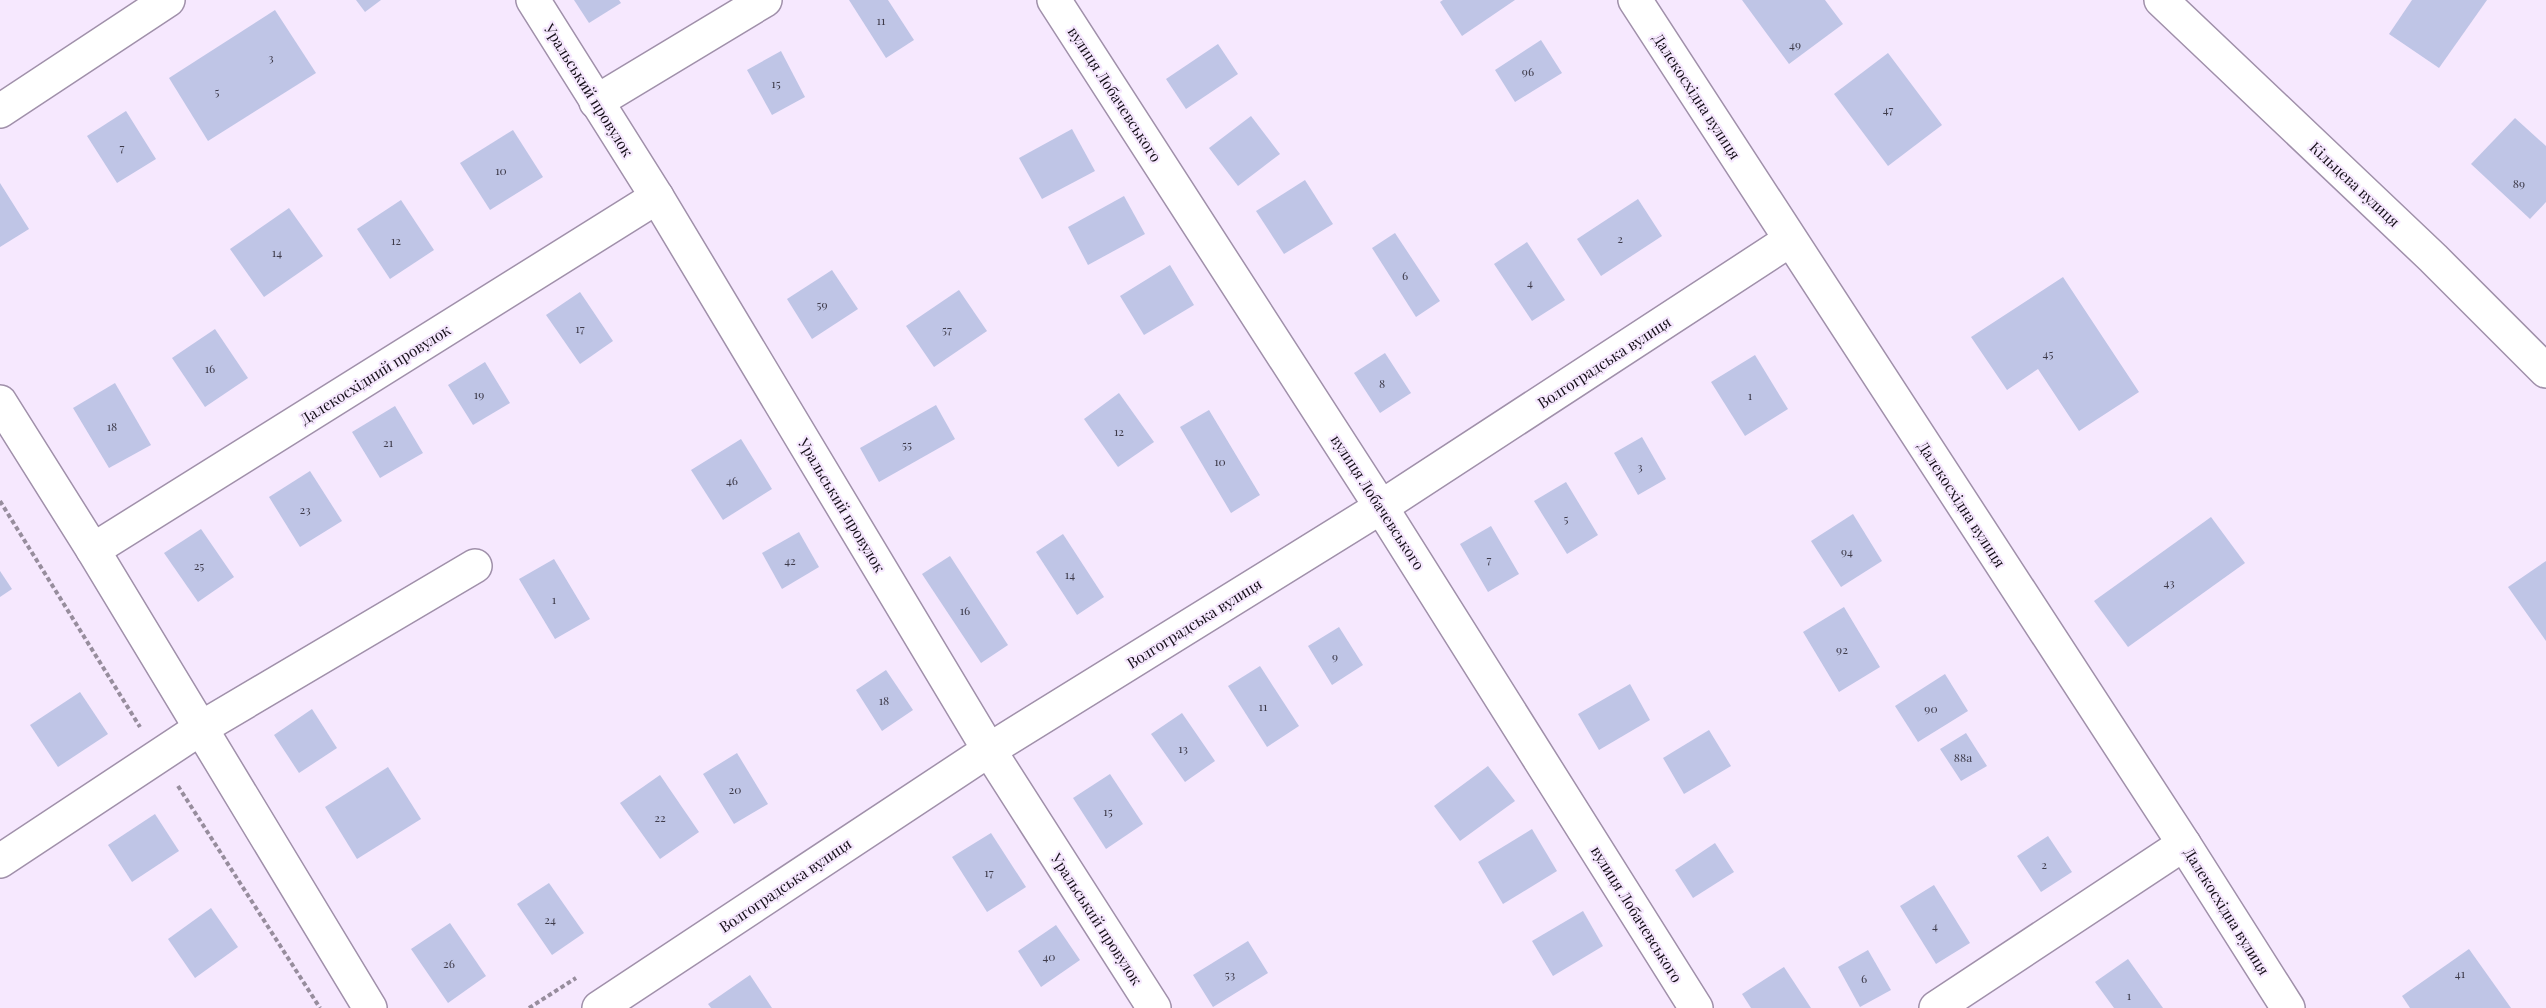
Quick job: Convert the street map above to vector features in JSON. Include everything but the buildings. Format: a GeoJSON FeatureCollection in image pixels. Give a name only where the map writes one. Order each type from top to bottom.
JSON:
{"type":"FeatureCollection","features":[{"type":"Feature","properties":{"kind":"street"},"geometry":{"type":"LineString","coordinates":[[0,111],[168,0]]}},
{"type":"Feature","properties":{"kind":"street","name":"Уральський провулок"},"geometry":{"type":"LineString","coordinates":[[533,0],[657,197],[989,750],[1154,1008]]}},
{"type":"Feature","properties":{"kind":"street"},"geometry":{"type":"LineString","coordinates":[[596,102],[765,0]]}},
{"type":"Feature","properties":{"kind":"street","name":"вулиця Лобачевського"},"geometry":{"type":"LineString","coordinates":[[1054,0],[1381,507],[1696,1008]]}},
{"type":"Feature","properties":{"kind":"street","name":"Далекосхідна вулиця"},"geometry":{"type":"LineString","coordinates":[[1635,0],[2184,844],[2288,1008]]}},
{"type":"Feature","properties":{"kind":"street","name":"Кільцева вулиця"},"geometry":{"type":"LineString","coordinates":[[2162,0],[2433,258],[2546,371]]}},
{"type":"Feature","properties":{"kind":"street","name":"Далекосхідний провулок"},"geometry":{"type":"LineString","coordinates":[[93,550],[657,197]]}},
{"type":"Feature","properties":{"kind":"street","name":"Волгоградська вулиця"},"geometry":{"type":"LineString","coordinates":[[599,1008],[989,750],[1381,507],[1790,240]]}},
{"type":"Feature","properties":{"kind":"street"},"geometry":{"type":"LineString","coordinates":[[0,402],[93,550],[370,1008]]}},
{"type":"Feature","properties":{"kind":"street"},"geometry":{"type":"LineString","coordinates":[[0,861],[201,728],[475,566]]}},
{"type":"Feature","properties":{"kind":"street"},"geometry":{"type":"LineString","coordinates":[[1936,1008],[2184,844]]}},
{"type":"Feature","properties":{"kind":"path"},"geometry":{"type":"LineString","coordinates":[[0,501],[158,757],[320,1008]]}}]}
